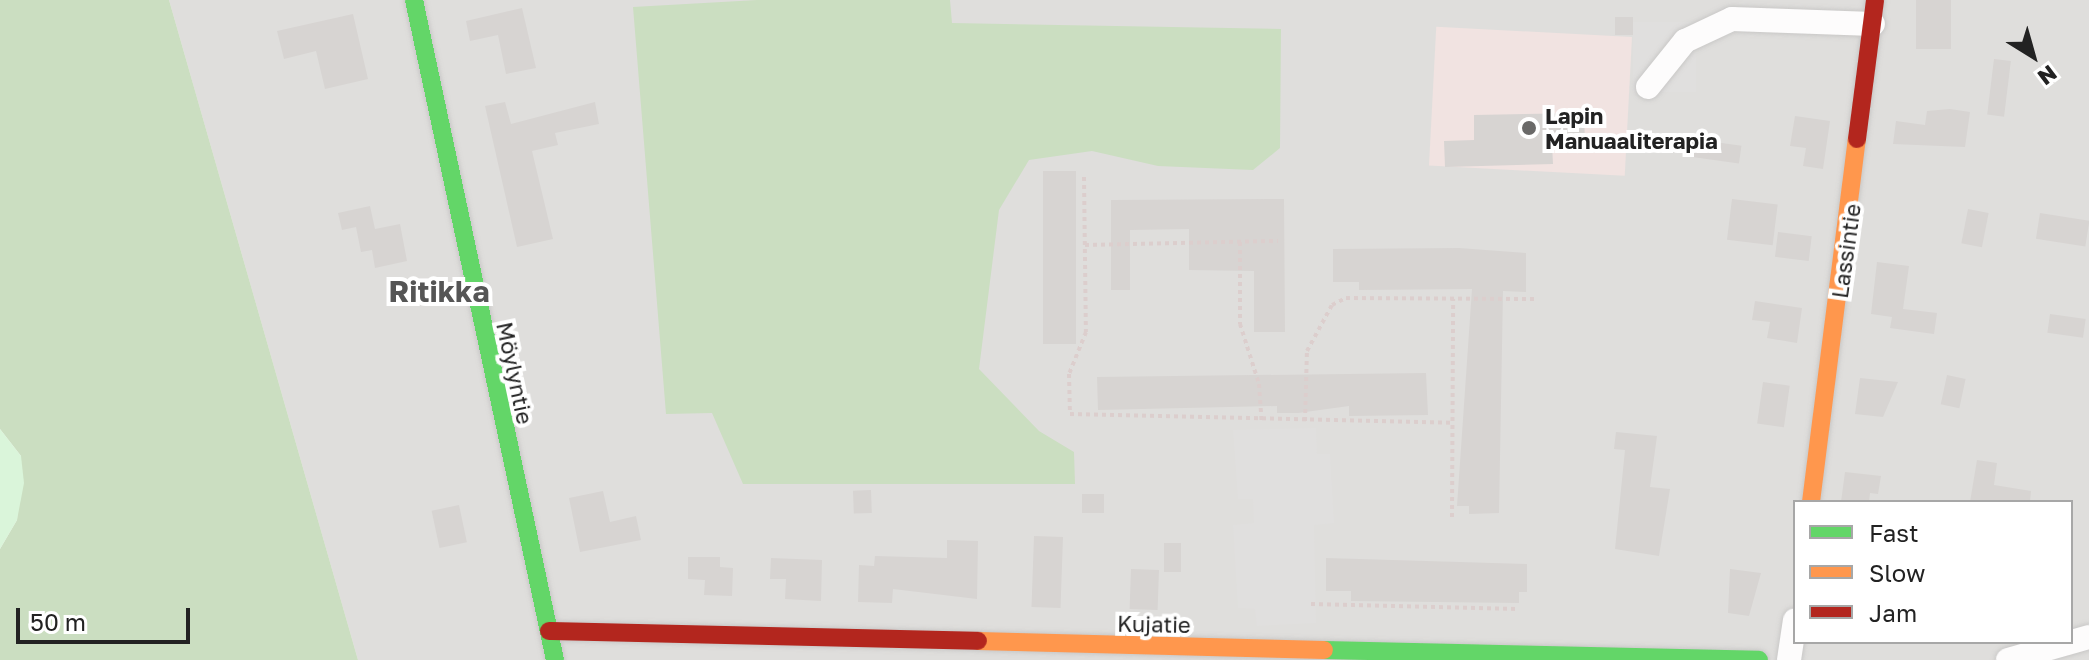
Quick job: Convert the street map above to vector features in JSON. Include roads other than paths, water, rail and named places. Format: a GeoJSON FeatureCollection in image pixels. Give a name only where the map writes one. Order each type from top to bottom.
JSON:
{"type":"FeatureCollection","features":[{"type":"Feature","properties":{"kind":"street","name":"Möylyntie"},"geometry":{"type":"LineString","coordinates":[[414,0],[555,660]]}},
{"type":"Feature","properties":{"kind":"street"},"geometry":{"type":"LineString","coordinates":[[1648,87],[1685,41],[1732,19],[1874,12]]}},
{"type":"Feature","properties":{"kind":"street","name":"Lassintie"},"geometry":{"type":"LineString","coordinates":[[1811,500],[1874,12]]}},
{"type":"Feature","properties":{"kind":"street","name":"Kujatie"},"geometry":{"type":"LineString","coordinates":[[549,631],[988,652],[1759,660]]}},
{"type":"Feature","properties":{"kind":"street"},"geometry":{"type":"LineString","coordinates":[[1789,660],[1793,633]]}},
{"type":"Feature","properties":{"kind":"street"},"geometry":{"type":"LineString","coordinates":[[2008,660],[2064,644]]}},
{"type":"Feature","properties":{"kind":"place","name":"Lapin Manuaaliterapia"},"geometry":{"type":"Point","coordinates":[1529,128]}},
{"type":"Feature","properties":{"kind":"district","name":"Ritikka"},"geometry":{"type":"Point","coordinates":[439,291]}}]}
